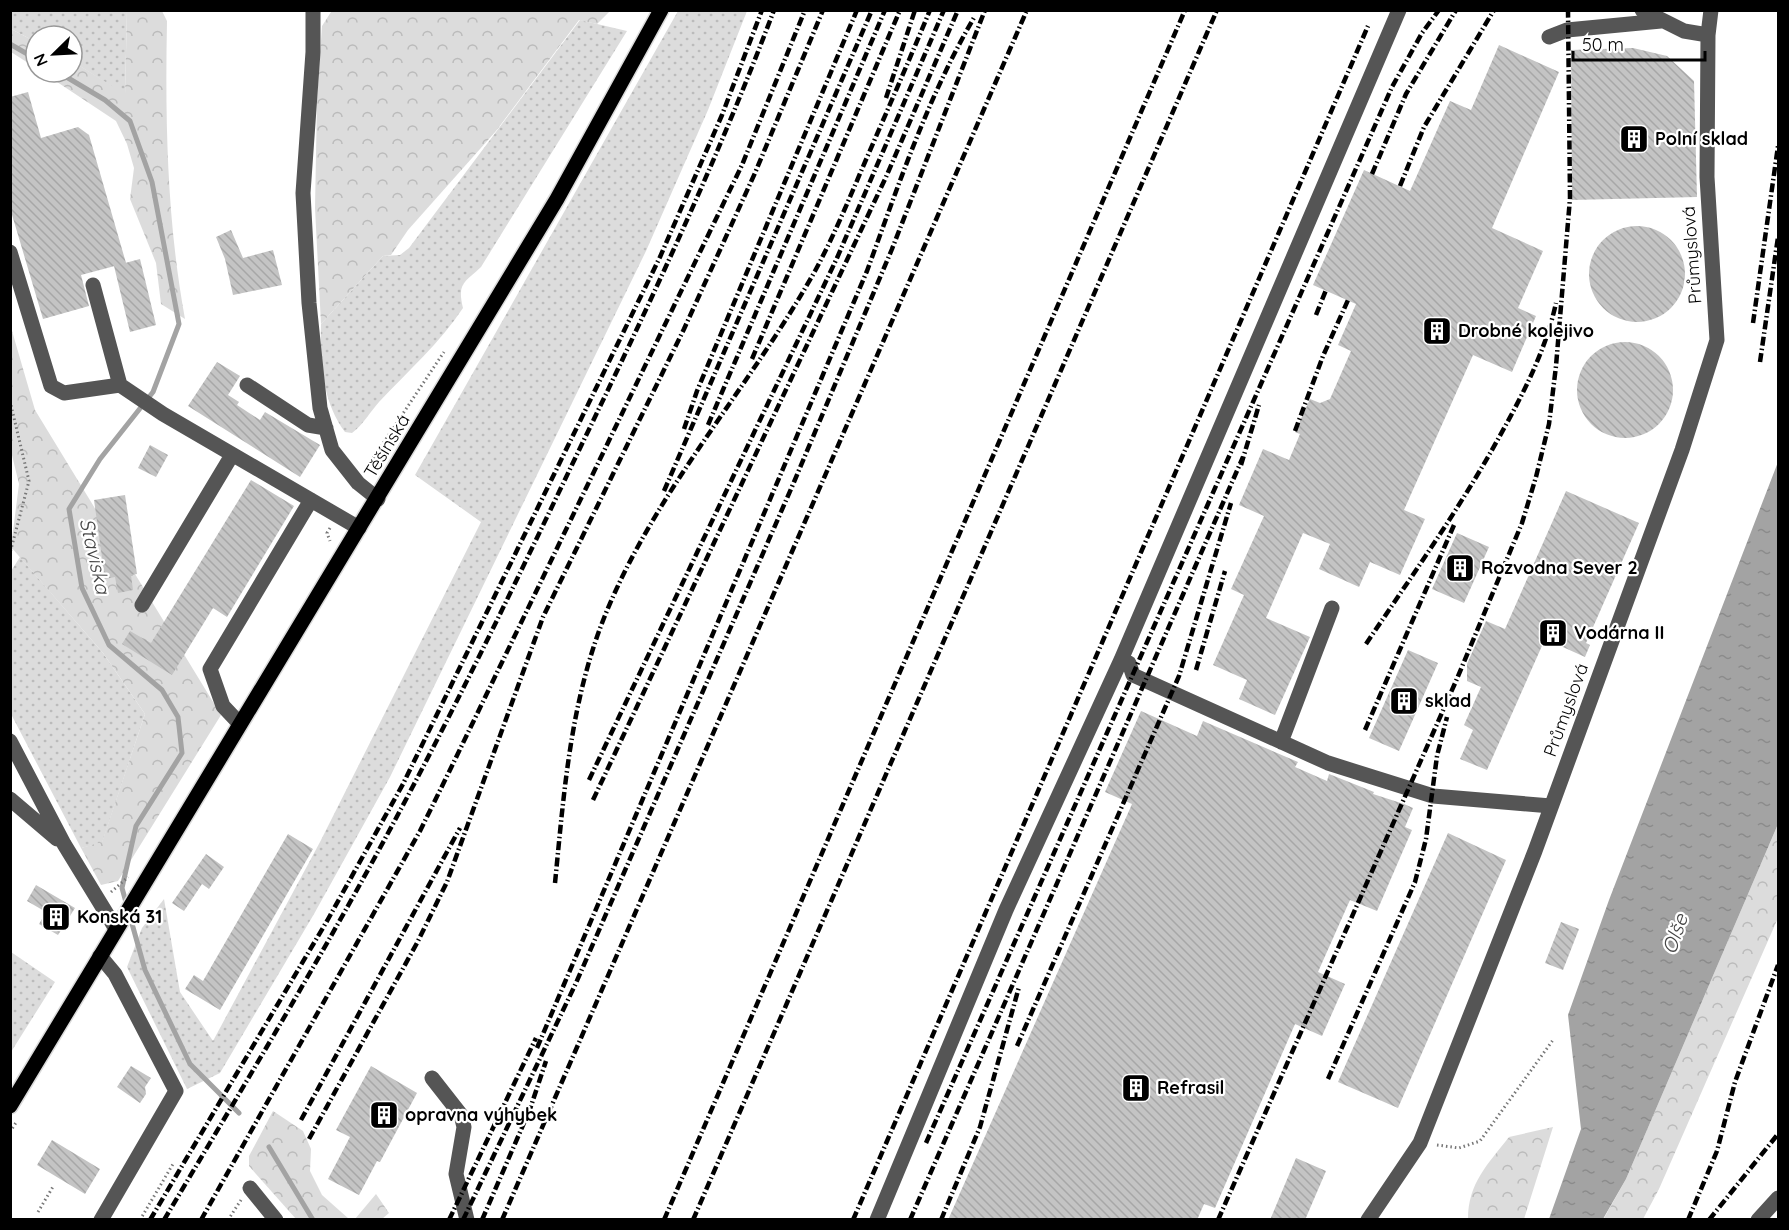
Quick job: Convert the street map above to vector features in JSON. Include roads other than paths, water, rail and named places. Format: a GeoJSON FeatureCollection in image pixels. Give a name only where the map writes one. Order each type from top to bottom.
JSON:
{"type":"FeatureCollection","features":[{"type":"Feature","properties":{"kind":"main road","name":"Těšínská"},"geometry":{"type":"LineString","coordinates":[[10,1106],[557,199],[661,10]]}},
{"type":"Feature","properties":{"kind":"street"},"geometry":{"type":"LineString","coordinates":[[313,10],[313,52],[303,193],[309,303],[320,408],[332,450],[358,483],[378,499]]}},
{"type":"Feature","properties":{"kind":"street"},"geometry":{"type":"LineString","coordinates":[[877,1220],[1006,910],[1120,660],[1399,10]]}},
{"type":"Feature","properties":{"kind":"street"},"geometry":{"type":"LineString","coordinates":[[1642,10],[1684,30],[1708,34]]}},
{"type":"Feature","properties":{"kind":"street","name":"Průmyslová"},"geometry":{"type":"LineString","coordinates":[[1368,1220],[1420,1143],[1551,806],[1682,450],[1717,340],[1707,177],[1708,34],[1711,10]]}},
{"type":"Feature","properties":{"kind":"street"},"geometry":{"type":"LineString","coordinates":[[1549,37],[1568,30],[1661,21]]}},
{"type":"Feature","properties":{"kind":"street"},"geometry":{"type":"LineString","coordinates":[[10,252],[51,386],[64,393],[126,389]]}},
{"type":"Feature","properties":{"kind":"street"},"geometry":{"type":"LineString","coordinates":[[93,285],[126,389],[162,414],[359,528]]}},
{"type":"Feature","properties":{"kind":"street"},"geometry":{"type":"LineString","coordinates":[[247,385],[308,425],[326,428]]}},
{"type":"Feature","properties":{"kind":"street"},"geometry":{"type":"LineString","coordinates":[[142,605],[232,455]]}},
{"type":"Feature","properties":{"kind":"street"},"geometry":{"type":"LineString","coordinates":[[240,724],[223,706],[210,669],[311,500]]}},
{"type":"Feature","properties":{"kind":"street"},"geometry":{"type":"LineString","coordinates":[[1281,742],[1332,608]]}},
{"type":"Feature","properties":{"kind":"street"},"geometry":{"type":"LineString","coordinates":[[1120,660],[1129,663],[1133,675],[1328,763],[1433,796],[1551,806]]}},
{"type":"Feature","properties":{"kind":"street"},"geometry":{"type":"LineString","coordinates":[[10,741],[64,844],[116,929]]}},
{"type":"Feature","properties":{"kind":"street"},"geometry":{"type":"LineString","coordinates":[[10,799],[64,844]]}},
{"type":"Feature","properties":{"kind":"street"},"geometry":{"type":"LineString","coordinates":[[100,956],[115,974],[176,1091],[101,1220]]}},
{"type":"Feature","properties":{"kind":"street"},"geometry":{"type":"LineString","coordinates":[[432,1078],[461,1115],[464,1127],[456,1174],[467,1220]]}},
{"type":"Feature","properties":{"kind":"street"},"geometry":{"type":"LineString","coordinates":[[250,1188],[276,1220]]}},
{"type":"Feature","properties":{"kind":"street"},"geometry":{"type":"LineString","coordinates":[[1758,1220],[1779,1198]]}},
{"type":"Feature","properties":{"kind":"water","name":"Olše"},"geometry":{"type":"Polygon","coordinates":[[[1778,462],[1778,824],[1626,1179],[1603,1219],[1549,1219],[1581,1129],[1568,1015],[1609,900],[1778,462]]]}},
{"type":"Feature","properties":{"kind":"waterway","name":"Staviska"},"geometry":{"type":"LineString","coordinates":[[10,44],[24,52]]}},
{"type":"Feature","properties":{"kind":"waterway","name":"Staviska"},"geometry":{"type":"LineString","coordinates":[[78,84],[105,100],[130,121],[152,182],[179,324],[153,392],[100,459],[69,509],[82,588],[109,645],[162,690],[178,717],[182,753],[136,826],[122,888],[145,970],[190,1064],[239,1113]]}},
{"type":"Feature","properties":{"kind":"waterway","name":"Staviska"},"geometry":{"type":"LineString","coordinates":[[269,1147],[313,1220]]}},
{"type":"Feature","properties":{"kind":"railway"},"geometry":{"type":"LineString","coordinates":[[150,1220],[327,921],[403,784],[660,257],[722,115],[762,10]]}},
{"type":"Feature","properties":{"kind":"railway"},"geometry":{"type":"LineString","coordinates":[[164,1220],[353,897],[456,703],[658,284],[707,176],[774,10]]}},
{"type":"Feature","properties":{"kind":"railway"},"geometry":{"type":"LineString","coordinates":[[201,1220],[420,831],[742,165],[805,10]]}},
{"type":"Feature","properties":{"kind":"railway"},"geometry":{"type":"LineString","coordinates":[[309,1139],[417,943],[447,882],[543,617],[684,329],[755,173],[823,10]]}},
{"type":"Feature","properties":{"kind":"railway"},"geometry":{"type":"LineString","coordinates":[[684,429],[697,391],[857,10]]}},
{"type":"Feature","properties":{"kind":"railway"},"geometry":{"type":"LineString","coordinates":[[664,491],[872,10]]}},
{"type":"Feature","properties":{"kind":"railway"},"geometry":{"type":"LineString","coordinates":[[708,425],[885,10]]}},
{"type":"Feature","properties":{"kind":"railway"},"geometry":{"type":"LineString","coordinates":[[752,359],[900,10]]}},
{"type":"Feature","properties":{"kind":"railway"},"geometry":{"type":"LineString","coordinates":[[886,98],[915,10]]}},
{"type":"Feature","properties":{"kind":"railway"},"geometry":{"type":"LineString","coordinates":[[555,883],[565,782],[576,716],[583,683],[604,618],[625,572],[675,484],[789,315],[815,271],[841,217],[930,10]]}},
{"type":"Feature","properties":{"kind":"railway"},"geometry":{"type":"LineString","coordinates":[[589,780],[837,258],[944,10]]}},
{"type":"Feature","properties":{"kind":"railway"},"geometry":{"type":"LineString","coordinates":[[593,800],[886,177],[958,10]]}},
{"type":"Feature","properties":{"kind":"railway"},"geometry":{"type":"LineString","coordinates":[[463,1220],[576,983],[794,482],[892,249],[985,10]]}},
{"type":"Feature","properties":{"kind":"railway"},"geometry":{"type":"LineString","coordinates":[[502,1220],[1027,10]]}},
{"type":"Feature","properties":{"kind":"railway"},"geometry":{"type":"LineString","coordinates":[[664,1220],[1185,10]]}},
{"type":"Feature","properties":{"kind":"railway"},"geometry":{"type":"LineString","coordinates":[[693,1220],[1217,10]]}},
{"type":"Feature","properties":{"kind":"railway"},"geometry":{"type":"LineString","coordinates":[[926,1143],[1392,87],[1422,33],[1439,10]]}},
{"type":"Feature","properties":{"kind":"railway"},"geometry":{"type":"LineString","coordinates":[[1372,174],[1406,94],[1456,10]]}},
{"type":"Feature","properties":{"kind":"railway"},"geometry":{"type":"LineString","coordinates":[[1400,186],[1424,127],[1494,10]]}},
{"type":"Feature","properties":{"kind":"railway"},"geometry":{"type":"LineString","coordinates":[[1218,1220],[1456,681],[1522,523],[1536,477],[1549,424],[1570,198],[1568,10]]}},
{"type":"Feature","properties":{"kind":"railway"},"geometry":{"type":"LineString","coordinates":[[537,1048],[867,271],[929,109],[958,46],[975,16]]}},
{"type":"Feature","properties":{"kind":"railway"},"geometry":{"type":"LineString","coordinates":[[853,1220],[1368,26]]}},
{"type":"Feature","properties":{"kind":"railway"},"geometry":{"type":"LineString","coordinates":[[1753,323],[1778,146]]}},
{"type":"Feature","properties":{"kind":"railway"},"geometry":{"type":"LineString","coordinates":[[1760,362],[1778,237]]}},
{"type":"Feature","properties":{"kind":"railway"},"geometry":{"type":"LineString","coordinates":[[1316,315],[1326,290]]}},
{"type":"Feature","properties":{"kind":"railway"},"geometry":{"type":"LineString","coordinates":[[1295,431],[1323,356],[1348,300]]}},
{"type":"Feature","properties":{"kind":"railway"},"geometry":{"type":"LineString","coordinates":[[1366,644],[1450,518],[1497,441],[1539,357],[1556,303]]}},
{"type":"Feature","properties":{"kind":"railway"},"geometry":{"type":"LineString","coordinates":[[1241,465],[1259,405]]}},
{"type":"Feature","properties":{"kind":"railway"},"geometry":{"type":"LineString","coordinates":[[910,1220],[1243,457]]}},
{"type":"Feature","properties":{"kind":"railway"},"geometry":{"type":"LineString","coordinates":[[1017,1046],[1179,676],[1231,503]]}},
{"type":"Feature","properties":{"kind":"railway"},"geometry":{"type":"LineString","coordinates":[[1365,730],[1454,525]]}},
{"type":"Feature","properties":{"kind":"railway"},"geometry":{"type":"LineString","coordinates":[[1196,670],[1225,571]]}},
{"type":"Feature","properties":{"kind":"railway"},"geometry":{"type":"LineString","coordinates":[[1328,1079],[1415,882],[1426,839],[1437,756],[1447,717]]}},
{"type":"Feature","properties":{"kind":"railway"},"geometry":{"type":"LineString","coordinates":[[301,1120],[460,828]]}},
{"type":"Feature","properties":{"kind":"railway"},"geometry":{"type":"LineString","coordinates":[[1688,1220],[1717,1151],[1735,1082],[1778,965]]}},
{"type":"Feature","properties":{"kind":"railway"},"geometry":{"type":"LineString","coordinates":[[941,1220],[980,1127],[1019,987]]}},
{"type":"Feature","properties":{"kind":"railway"},"geometry":{"type":"LineString","coordinates":[[449,1220],[536,1038]]}},
{"type":"Feature","properties":{"kind":"railway"},"geometry":{"type":"LineString","coordinates":[[482,1220],[530,1109],[546,1061]]}},
{"type":"Feature","properties":{"kind":"railway"},"geometry":{"type":"LineString","coordinates":[[1709,1220],[1778,1134]]}},
{"type":"Feature","properties":{"kind":"place","name":"Polní sklad"},"geometry":{"type":"Point","coordinates":[1634,139]}},
{"type":"Feature","properties":{"kind":"place","name":"Drobné kolejivo"},"geometry":{"type":"Point","coordinates":[1437,331]}},
{"type":"Feature","properties":{"kind":"place","name":"Rozvodna Sever 2"},"geometry":{"type":"Point","coordinates":[1460,568]}},
{"type":"Feature","properties":{"kind":"place","name":"Vodárna II"},"geometry":{"type":"Point","coordinates":[1553,633]}},
{"type":"Feature","properties":{"kind":"place","name":"sklad"},"geometry":{"type":"Point","coordinates":[1404,701]}},
{"type":"Feature","properties":{"kind":"place","name":"Konská 31"},"geometry":{"type":"Point","coordinates":[56,917]}},
{"type":"Feature","properties":{"kind":"place","name":"Refrasil"},"geometry":{"type":"Point","coordinates":[1136,1088]}},
{"type":"Feature","properties":{"kind":"place","name":"opravna výhybek"},"geometry":{"type":"Point","coordinates":[384,1115]}}]}
